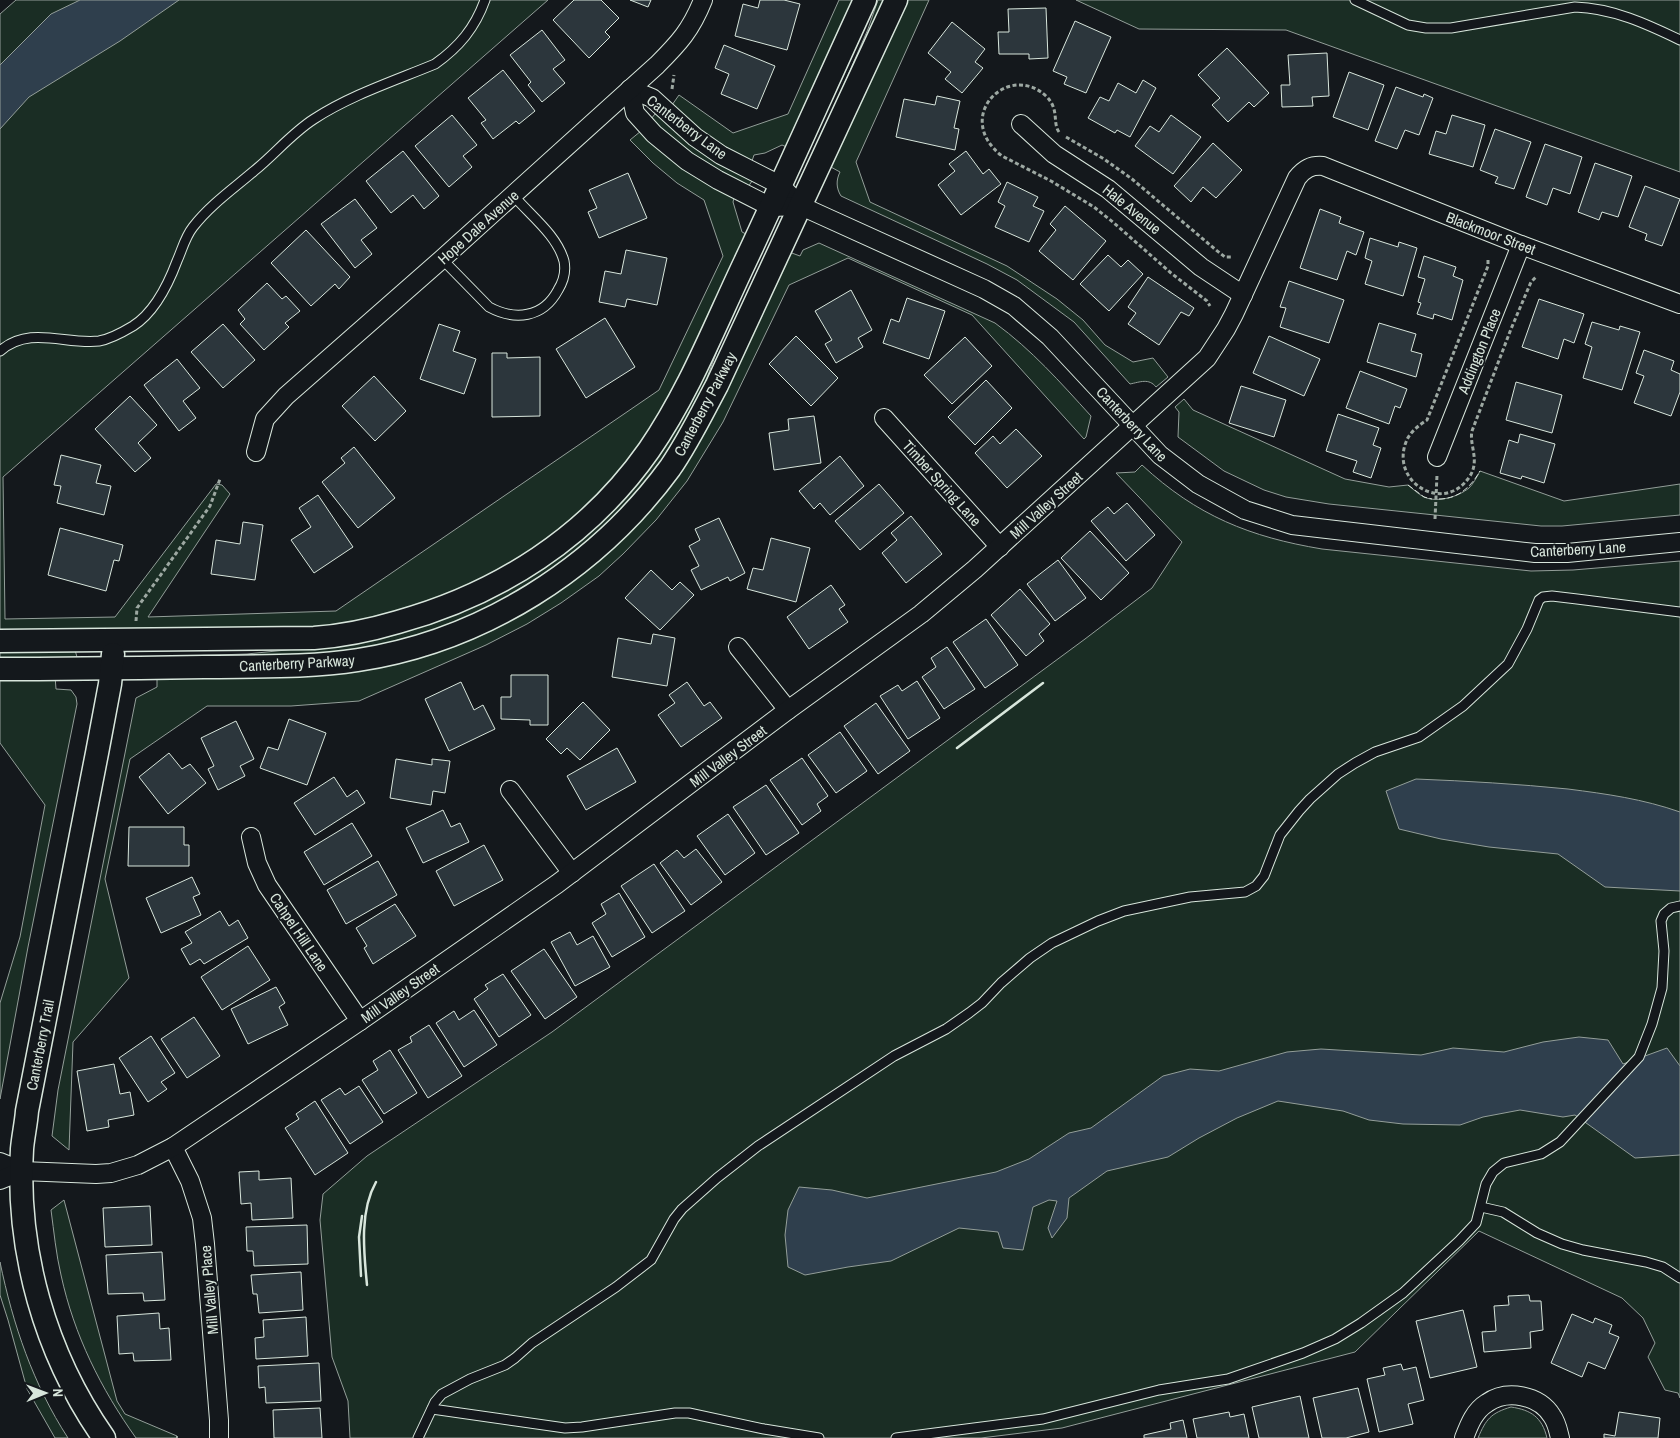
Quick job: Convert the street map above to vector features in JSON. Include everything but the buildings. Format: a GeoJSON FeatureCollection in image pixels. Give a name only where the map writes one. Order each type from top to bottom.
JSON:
{"type":"FeatureCollection","features":[{"type":"Feature","properties":{"kind":"street","name":"Hope Dale Avenue"},"geometry":{"type":"LineString","coordinates":[[256,452],[265,419],[286,396],[513,196],[678,45],[690,29],[704,0]]}},
{"type":"Feature","properties":{"kind":"street","name":"Canterberry Parkway"},"geometry":{"type":"LineString","coordinates":[[0,641],[314,638],[358,633],[442,609],[493,587],[526,566],[571,533],[606,502],[635,469],[672,412],[692,375],[866,0]]}},
{"type":"Feature","properties":{"kind":"street","name":"Canterberry Parkway"},"geometry":{"type":"LineString","coordinates":[[0,669],[309,665],[370,658],[428,643],[465,630],[511,608],[551,584],[620,526],[647,497],[679,454],[717,385],[896,0]]}},
{"type":"Feature","properties":{"kind":"street","name":"Canterberry Lane"},"geometry":{"type":"LineString","coordinates":[[630,90],[652,98],[695,137],[721,155],[780,185],[801,206],[984,289],[1014,306],[1046,332],[1160,455],[1198,484],[1245,510],[1292,525],[1535,554],[1567,553],[1680,542]]}},
{"type":"Feature","properties":{"kind":"street","name":"Canterberry Lane"},"geometry":{"type":"LineString","coordinates":[[630,90],[635,113],[669,147],[718,180],[771,206],[801,206]]}},
{"type":"Feature","properties":{"kind":"street","name":"Hale Avenue"},"geometry":{"type":"LineString","coordinates":[[1021,124],[1054,154],[1114,194],[1201,268],[1243,295]]}},
{"type":"Feature","properties":{"kind":"street","name":"Blackmoor Street"},"geometry":{"type":"LineString","coordinates":[[1304,170],[1311,166],[1323,166],[1521,245],[1680,304]]}},
{"type":"Feature","properties":{"kind":"street","name":"Mill Valley Street"},"geometry":{"type":"LineString","coordinates":[[22,1171],[111,1173],[138,1165],[173,1147],[572,873],[788,710],[922,614],[1000,547],[1207,358],[1226,330],[1297,178],[1304,170]]}},
{"type":"Feature","properties":{"kind":"street","name":"Addington Place"},"geometry":{"type":"LineString","coordinates":[[1437,457],[1521,245]]}},
{"type":"Feature","properties":{"kind":"street","name":"Timber Spring Lane"},"geometry":{"type":"LineString","coordinates":[[884,418],[1000,547]]}},
{"type":"Feature","properties":{"kind":"street","name":"Canterberry Trail"},"geometry":{"type":"LineString","coordinates":[[104,1438],[81,1404],[70,1382],[46,1326],[39,1304],[22,1212],[22,1149],[29,1103],[98,753],[112,668],[114,641]]}},
{"type":"Feature","properties":{"kind":"street"},"geometry":{"type":"LineString","coordinates":[[738,647],[788,710]]}},
{"type":"Feature","properties":{"kind":"street"},"geometry":{"type":"LineString","coordinates":[[510,790],[572,873]]}},
{"type":"Feature","properties":{"kind":"street","name":"Cahpel Hill Lane"},"geometry":{"type":"LineString","coordinates":[[250,837],[257,864],[267,885],[360,1020]]}},
{"type":"Feature","properties":{"kind":"street","name":"Mill Valley Place"},"geometry":{"type":"LineString","coordinates":[[173,1147],[194,1193],[204,1231],[219,1438]]}},
{"type":"Feature","properties":{"kind":"street"},"geometry":{"type":"LineString","coordinates":[[0,1162],[22,1171]]}},
{"type":"Feature","properties":{"kind":"street"},"geometry":{"type":"LineString","coordinates":[[0,1180],[22,1171]]}},
{"type":"Feature","properties":{"kind":"street"},"geometry":{"type":"LineString","coordinates":[[1464,1438],[1473,1418],[1486,1403],[1502,1396],[1512,1395],[1530,1399],[1548,1411],[1557,1426],[1560,1438]]}},
{"type":"Feature","properties":{"kind":"lane"},"geometry":{"type":"LineString","coordinates":[[0,351],[6,345],[17,341],[45,337],[84,341],[101,340],[121,333],[135,325],[148,314],[161,295],[189,232],[202,216],[295,133],[315,118],[350,99],[435,64],[443,58],[473,28],[485,0]]}},
{"type":"Feature","properties":{"kind":"lane"},"geometry":{"type":"LineString","coordinates":[[1355,0],[1408,25],[1438,29],[1575,7],[1590,8],[1611,12],[1680,40]]}},
{"type":"Feature","properties":{"kind":"lane"},"geometry":{"type":"LineString","coordinates":[[442,259],[496,310],[524,315],[532,314],[545,307],[555,296],[562,284],[565,268],[564,262],[559,248],[551,236],[513,196]]}},
{"type":"Feature","properties":{"kind":"lane"},"geometry":{"type":"LineString","coordinates":[[418,1438],[435,1402],[442,1394],[470,1379],[505,1365],[532,1343],[608,1292],[651,1260],[674,1219],[682,1209],[717,1178],[758,1146],[894,1056],[954,1024],[982,1004],[1001,983],[1030,958],[1052,943],[1124,911],[1190,897],[1245,892],[1256,886],[1264,876],[1280,835],[1304,805],[1338,774],[1375,752],[1419,737],[1470,700],[1508,664],[1527,629],[1539,600],[1552,596],[1680,612]]}},
{"type":"Feature","properties":{"kind":"lane"},"geometry":{"type":"LineString","coordinates":[[896,1438],[1042,1420],[1159,1390],[1228,1379],[1303,1353],[1342,1335],[1403,1293],[1476,1223],[1486,1184],[1493,1172],[1504,1163],[1541,1154],[1560,1142],[1639,1056],[1652,1024],[1662,988],[1664,951],[1660,921],[1671,908],[1680,906]]}},
{"type":"Feature","properties":{"kind":"lane"},"geometry":{"type":"LineString","coordinates":[[1481,1207],[1503,1212],[1537,1233],[1562,1244],[1646,1262],[1662,1267],[1680,1278]]}},
{"type":"Feature","properties":{"kind":"lane"},"geometry":{"type":"LineString","coordinates":[[432,1409],[565,1428],[582,1428],[675,1413],[690,1414],[819,1438]]}},
{"type":"Feature","properties":{"kind":"path"},"geometry":{"type":"LineString","coordinates":[[1435,519],[1437,457]]}},
{"type":"Feature","properties":{"kind":"path"},"geometry":{"type":"LineString","coordinates":[[136,621],[137,608],[210,506],[220,479]]}},
{"type":"Feature","properties":{"kind":"green space"},"geometry":{"type":"Polygon","coordinates":[[[16,0],[548,0],[3,477],[5,619],[115,617],[216,484],[222,485],[230,494],[148,617],[336,611],[659,390],[723,256],[704,200],[677,183],[630,140],[641,131],[734,198],[733,202],[742,232],[748,235],[687,367],[648,438],[592,504],[528,556],[445,600],[337,626],[0,633],[0,14],[16,0]]]}},
{"type":"Feature","properties":{"kind":"green space"},"geometry":{"type":"Polygon","coordinates":[[[839,0],[856,0],[789,148],[782,145],[765,153],[754,155],[752,161],[705,135],[672,105],[679,95],[733,133],[788,114],[839,0]]]}},
{"type":"Feature","properties":{"kind":"green space"},"geometry":{"type":"Polygon","coordinates":[[[878,0],[887,0],[839,96],[868,29],[878,0]]]}},
{"type":"Feature","properties":{"kind":"green space"},"geometry":{"type":"Polygon","coordinates":[[[904,0],[929,0],[856,162],[870,202],[1007,266],[1057,299],[1083,320],[1105,345],[1133,362],[1153,358],[1168,377],[1156,387],[1150,382],[1130,384],[1074,322],[1017,280],[987,264],[841,196],[837,184],[840,172],[829,166],[904,0]]]}},
{"type":"Feature","properties":{"kind":"green space"},"geometry":{"type":"Polygon","coordinates":[[[1076,0],[1680,0],[1680,172],[1286,30],[1139,29],[1076,0]]]}},
{"type":"Feature","properties":{"kind":"green space"},"geometry":{"type":"Polygon","coordinates":[[[655,114],[660,115],[750,178],[752,181],[748,187],[715,171],[674,142],[651,119],[655,114]]]}},
{"type":"Feature","properties":{"kind":"green space"},"geometry":{"type":"Polygon","coordinates":[[[819,243],[995,323],[1033,355],[1091,416],[1086,437],[1084,439],[972,315],[848,258],[789,285],[723,422],[687,481],[656,520],[599,576],[527,624],[486,645],[359,701],[291,706],[207,706],[130,759],[105,879],[129,978],[73,1042],[69,1150],[52,1136],[58,1090],[136,698],[157,687],[157,676],[399,660],[630,528],[789,252],[800,256],[803,250],[819,243]]]}},
{"type":"Feature","properties":{"kind":"green space"},"geometry":{"type":"Polygon","coordinates":[[[727,325],[695,409],[681,435],[618,517],[537,583],[446,628],[343,654],[153,657],[247,654],[345,644],[575,540],[727,325]]]}},
{"type":"Feature","properties":{"kind":"green space"},"geometry":{"type":"Polygon","coordinates":[[[1184,399],[1193,410],[1345,479],[1389,487],[1408,485],[1429,499],[1447,498],[1464,491],[1469,488],[1480,471],[1564,501],[1680,484],[1680,515],[1562,526],[1541,526],[1329,504],[1286,497],[1264,490],[1224,471],[1178,437],[1179,412],[1175,407],[1184,399]]]}},
{"type":"Feature","properties":{"kind":"green space"},"geometry":{"type":"Polygon","coordinates":[[[1142,465],[1183,498],[1226,522],[1271,538],[1322,549],[1531,571],[1573,570],[1680,561],[1680,1398],[1678,1393],[1665,1390],[1648,1357],[1655,1343],[1643,1318],[1622,1298],[1479,1231],[1355,1352],[1062,1428],[981,1438],[350,1438],[348,1401],[332,1357],[320,1220],[323,1194],[367,1156],[552,1032],[1152,588],[1182,542],[1116,473],[1135,472],[1142,465]]]}},
{"type":"Feature","properties":{"kind":"green space"},"geometry":{"type":"Polygon","coordinates":[[[0,649],[75,650],[77,657],[74,660],[0,661],[0,649]]]}},
{"type":"Feature","properties":{"kind":"green space"},"geometry":{"type":"Polygon","coordinates":[[[0,676],[55,676],[56,689],[71,690],[76,697],[77,704],[28,947],[0,1099],[0,1003],[20,937],[45,805],[0,743],[0,676]]]}},
{"type":"Feature","properties":{"kind":"green space"},"geometry":{"type":"Polygon","coordinates":[[[64,1200],[117,1401],[125,1414],[177,1436],[177,1438],[136,1438],[111,1400],[90,1361],[73,1319],[56,1251],[51,1210],[64,1200]]]}},
{"type":"Feature","properties":{"kind":"green space"},"geometry":{"type":"Polygon","coordinates":[[[0,1262],[11,1308],[26,1353],[44,1397],[68,1438],[55,1438],[27,1389],[0,1295],[0,1262]]]}},
{"type":"Feature","properties":{"kind":"green space"},"geometry":{"type":"Polygon","coordinates":[[[1511,1407],[1524,1410],[1535,1416],[1542,1425],[1547,1438],[1478,1438],[1484,1426],[1494,1414],[1511,1407]]]}},
{"type":"Feature","properties":{"kind":"water"},"geometry":{"type":"Polygon","coordinates":[[[80,0],[179,0],[120,41],[29,97],[0,129],[0,65],[51,14],[80,0]]]}},
{"type":"Feature","properties":{"kind":"water"},"geometry":{"type":"Polygon","coordinates":[[[1416,779],[1568,789],[1639,800],[1680,812],[1680,891],[1605,887],[1558,854],[1489,847],[1441,839],[1399,829],[1386,791],[1416,779]]]}},
{"type":"Feature","properties":{"kind":"water"},"geometry":{"type":"Polygon","coordinates":[[[1579,1037],[1608,1040],[1623,1064],[1667,1048],[1680,1066],[1680,1155],[1635,1158],[1575,1115],[1563,1117],[1520,1110],[1483,1117],[1460,1125],[1403,1124],[1369,1120],[1343,1111],[1278,1101],[1237,1118],[1168,1157],[1107,1171],[1069,1198],[1067,1218],[1052,1238],[1048,1228],[1057,1201],[1049,1200],[1033,1207],[1023,1250],[1003,1248],[998,1232],[959,1228],[891,1261],[805,1275],[788,1267],[785,1235],[788,1210],[799,1187],[832,1190],[867,1198],[996,1172],[1029,1159],[1069,1133],[1091,1128],[1163,1076],[1190,1069],[1219,1071],[1287,1052],[1321,1049],[1421,1055],[1453,1048],[1504,1052],[1543,1042],[1579,1037]]]}},
{"type":"Feature","properties":{"kind":"fence"},"geometry":{"type":"LineString","coordinates":[[1439,499],[1452,497],[1463,491],[1480,471]]}},
{"type":"Feature","properties":{"kind":"fence"},"geometry":{"type":"LineString","coordinates":[[1408,485],[1424,497],[1432,499]]}},
{"type":"Feature","properties":{"kind":"wall"},"geometry":{"type":"LineString","coordinates":[[957,748],[1043,683]]}},
{"type":"Feature","properties":{"kind":"wall"},"geometry":{"type":"LineString","coordinates":[[367,1285],[364,1246],[365,1219],[367,1206],[376,1182]]}},
{"type":"Feature","properties":{"kind":"wall"},"geometry":{"type":"LineString","coordinates":[[361,1276],[359,1237],[362,1216]]}}]}
